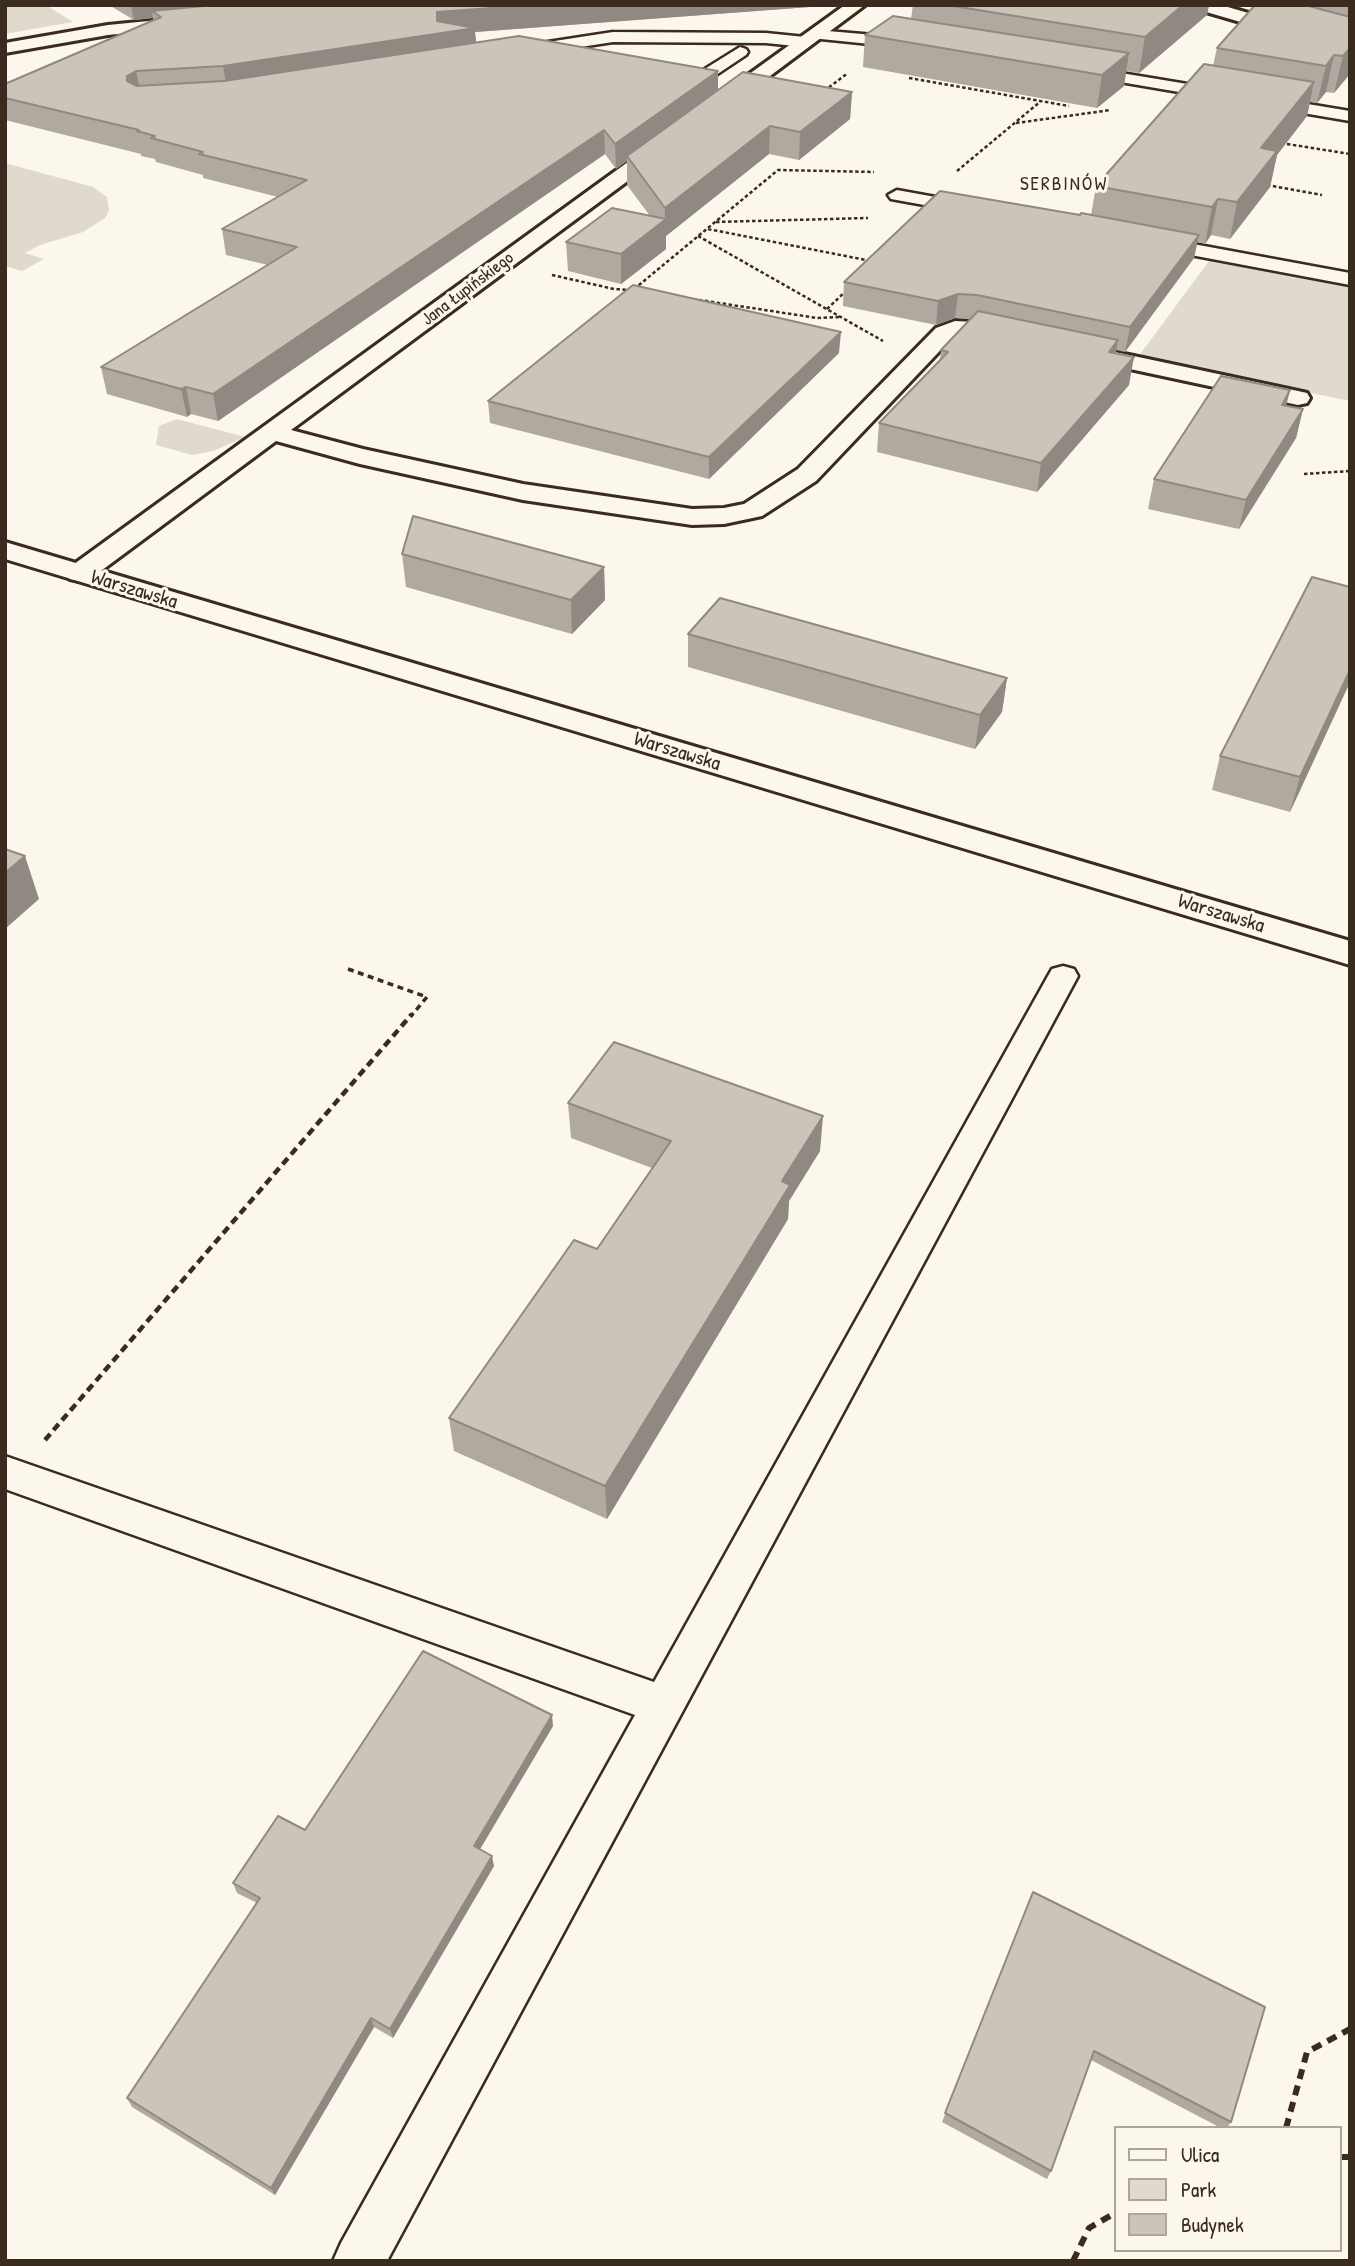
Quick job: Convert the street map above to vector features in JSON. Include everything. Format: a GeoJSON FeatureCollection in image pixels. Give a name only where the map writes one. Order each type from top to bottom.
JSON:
{"type":"FeatureCollection","features":[{"type":"Feature","properties":{"kind":"street"},"geometry":{"type":"LineString","coordinates":[[705,115],[856,5]]}},
{"type":"Feature","properties":{"kind":"street"},"geometry":{"type":"LineString","coordinates":[[1202,5],[1350,49]]}},
{"type":"Feature","properties":{"kind":"street"},"geometry":{"type":"LineString","coordinates":[[5,48],[102,23],[201,21]]}},
{"type":"Feature","properties":{"kind":"street","name":"Jana Łupińskiego"},"geometry":{"type":"LineString","coordinates":[[80,573],[683,131]]}},
{"type":"Feature","properties":{"kind":"street"},"geometry":{"type":"LineString","coordinates":[[274,433],[360,456],[523,492],[692,517],[724,516],[753,510],[807,475],[944,333],[955,328],[975,329],[1298,398]]}},
{"type":"Feature","properties":{"kind":"street","name":"Warszawska"},"geometry":{"type":"LineString","coordinates":[[5,550],[1350,953]]}},
{"type":"Feature","properties":{"kind":"lane"},"geometry":{"type":"LineString","coordinates":[[503,54],[613,37],[876,40],[931,47]]}},
{"type":"Feature","properties":{"kind":"lane"},"geometry":{"type":"LineString","coordinates":[[684,37],[681,44],[659,65],[698,80],[740,52]]}},
{"type":"Feature","properties":{"kind":"lane"},"geometry":{"type":"LineString","coordinates":[[599,55],[615,45]]}},
{"type":"Feature","properties":{"kind":"lane"},"geometry":{"type":"LineString","coordinates":[[1063,68],[1350,116]]}},
{"type":"Feature","properties":{"kind":"lane"},"geometry":{"type":"LineString","coordinates":[[906,196],[997,213]]}},
{"type":"Feature","properties":{"kind":"lane"},"geometry":{"type":"LineString","coordinates":[[1132,239],[1350,279]]}},
{"type":"Feature","properties":{"kind":"lane"},"geometry":{"type":"LineString","coordinates":[[359,2261],[1063,976]]}},
{"type":"Feature","properties":{"kind":"lane"},"geometry":{"type":"LineString","coordinates":[[10,1474],[663,1705]]}},
{"type":"Feature","properties":{"kind":"path"},"geometry":{"type":"LineString","coordinates":[[817,96],[849,71],[876,40]]}},
{"type":"Feature","properties":{"kind":"path"},"geometry":{"type":"LineString","coordinates":[[906,77],[1068,106]]}},
{"type":"Feature","properties":{"kind":"path"},"geometry":{"type":"LineString","coordinates":[[1015,123],[1108,113],[1141,81]]}},
{"type":"Feature","properties":{"kind":"path"},"geometry":{"type":"LineString","coordinates":[[715,222],[914,217],[906,196],[929,194],[1041,101]]}},
{"type":"Feature","properties":{"kind":"path"},"geometry":{"type":"LineString","coordinates":[[1082,108],[1121,115]]}},
{"type":"Feature","properties":{"kind":"path"},"geometry":{"type":"LineString","coordinates":[[1271,141],[1350,154]]}},
{"type":"Feature","properties":{"kind":"path"},"geometry":{"type":"LineString","coordinates":[[633,290],[778,170],[886,172]]}},
{"type":"Feature","properties":{"kind":"path"},"geometry":{"type":"LineString","coordinates":[[1255,183],[1322,195]]}},
{"type":"Feature","properties":{"kind":"path"},"geometry":{"type":"LineString","coordinates":[[707,229],[876,262],[866,271]]}},
{"type":"Feature","properties":{"kind":"path"},"geometry":{"type":"LineString","coordinates":[[698,236],[917,360]]}},
{"type":"Feature","properties":{"kind":"path"},"geometry":{"type":"LineString","coordinates":[[547,273],[614,289],[646,292]]}},
{"type":"Feature","properties":{"kind":"path"},"geometry":{"type":"LineString","coordinates":[[827,309],[847,290]]}},
{"type":"Feature","properties":{"kind":"path"},"geometry":{"type":"LineString","coordinates":[[686,298],[817,318],[841,317]]}},
{"type":"Feature","properties":{"kind":"path"},"geometry":{"type":"LineString","coordinates":[[1304,474],[1350,471]]}},
{"type":"Feature","properties":{"kind":"path"},"geometry":{"type":"LineString","coordinates":[[10,1474],[427,997],[348,969]]}},
{"type":"Feature","properties":{"kind":"path"},"geometry":{"type":"LineString","coordinates":[[1287,2126],[1307,2052],[1350,2029]]}},
{"type":"Feature","properties":{"kind":"path"},"geometry":{"type":"LineString","coordinates":[[1073,2261],[1089,2228],[1114,2214]]}},
{"type":"Feature","properties":{"kind":"green space"},"geometry":{"type":"Polygon","coordinates":[[[5,5],[46,5],[73,22],[5,34],[5,5]]]}},
{"type":"Feature","properties":{"kind":"green space"},"geometry":{"type":"Polygon","coordinates":[[[5,163],[93,187],[107,197],[109,210],[105,218],[83,232],[40,245],[25,253],[44,259],[22,271],[5,266],[5,163]]]}},
{"type":"Feature","properties":{"kind":"green space"},"geometry":{"type":"Polygon","coordinates":[[[1212,257],[1350,283],[1350,401],[1138,357],[1212,257]]]}},
{"type":"Feature","properties":{"kind":"green space"},"geometry":{"type":"Polygon","coordinates":[[[177,419],[245,437],[213,451],[192,455],[156,445],[159,426],[177,419]]]}},
{"type":"Feature","properties":{"kind":"building"},"geometry":{"type":"Polygon","coordinates":[[[214,5],[532,5],[437,12],[437,21],[475,28],[223,66],[136,71],[127,76],[127,81],[137,86],[224,81],[519,36],[718,71],[615,144],[604,130],[213,394],[186,387],[181,389],[101,367],[297,247],[222,229],[307,180],[199,154],[203,152],[151,138],[155,136],[137,131],[139,130],[5,98],[5,84],[161,17],[152,11],[214,5]]]}},
{"type":"Feature","properties":{"kind":"building"},"geometry":{"type":"Polygon","coordinates":[[[947,5],[1183,5],[1145,37],[947,5]]]}},
{"type":"Feature","properties":{"kind":"building"},"geometry":{"type":"Polygon","coordinates":[[[1255,5],[1305,5],[1350,17],[1350,48],[1343,56],[1334,55],[1326,66],[1217,48],[1255,5]]]}},
{"type":"Feature","properties":{"kind":"building"},"geometry":{"type":"Polygon","coordinates":[[[893,16],[1129,53],[1102,75],[865,35],[893,16]]]}},
{"type":"Feature","properties":{"kind":"building"},"geometry":{"type":"Polygon","coordinates":[[[1204,64],[1314,82],[1261,148],[1277,151],[1237,202],[1218,199],[1212,207],[1096,186],[1204,64]]]}},
{"type":"Feature","properties":{"kind":"building"},"geometry":{"type":"Polygon","coordinates":[[[743,72],[852,92],[800,132],[770,126],[665,208],[627,156],[743,72]]]}},
{"type":"Feature","properties":{"kind":"building"},"geometry":{"type":"Polygon","coordinates":[[[940,191],[1199,235],[1130,327],[977,295],[958,294],[938,301],[844,282],[940,191]]]}},
{"type":"Feature","properties":{"kind":"building"},"geometry":{"type":"Polygon","coordinates":[[[612,208],[666,219],[621,254],[566,242],[612,208]]]}},
{"type":"Feature","properties":{"kind":"building"},"geometry":{"type":"Polygon","coordinates":[[[633,285],[841,332],[709,457],[488,401],[633,285]]]}},
{"type":"Feature","properties":{"kind":"building"},"geometry":{"type":"Polygon","coordinates":[[[978,311],[1118,340],[1109,352],[1134,357],[1041,463],[879,423],[948,352],[941,350],[978,311]]]}},
{"type":"Feature","properties":{"kind":"building"},"geometry":{"type":"Polygon","coordinates":[[[1221,376],[1290,390],[1282,405],[1303,409],[1246,500],[1154,479],[1221,376]]]}},
{"type":"Feature","properties":{"kind":"building"},"geometry":{"type":"Polygon","coordinates":[[[413,516],[604,567],[571,600],[402,554],[413,516]]]}},
{"type":"Feature","properties":{"kind":"building"},"geometry":{"type":"Polygon","coordinates":[[[1312,577],[1350,587],[1350,670],[1300,777],[1220,756],[1312,577]]]}},
{"type":"Feature","properties":{"kind":"building"},"geometry":{"type":"Polygon","coordinates":[[[720,598],[1007,678],[980,715],[688,634],[720,598]]]}},
{"type":"Feature","properties":{"kind":"building"},"geometry":{"type":"Polygon","coordinates":[[[5,849],[25,856],[5,873],[5,849]]]}},
{"type":"Feature","properties":{"kind":"building"},"geometry":{"type":"Polygon","coordinates":[[[614,1042],[823,1116],[782,1181],[790,1185],[605,1486],[449,1418],[574,1240],[597,1249],[671,1141],[568,1103],[614,1042]]]}},
{"type":"Feature","properties":{"kind":"building"},"geometry":{"type":"Polygon","coordinates":[[[423,1651],[552,1715],[474,1846],[492,1856],[390,2029],[371,2018],[271,2188],[127,2098],[260,1898],[233,1883],[278,1816],[305,1830],[423,1651]]]}},
{"type":"Feature","properties":{"kind":"building"},"geometry":{"type":"Polygon","coordinates":[[[1033,1892],[1265,2007],[1231,2122],[1094,2051],[1051,2171],[945,2113],[1033,1892]]]}},
{"type":"Feature","properties":{"kind":"district","name":"SERBINÓW"},"geometry":{"type":"Point","coordinates":[1064,185]}}]}
